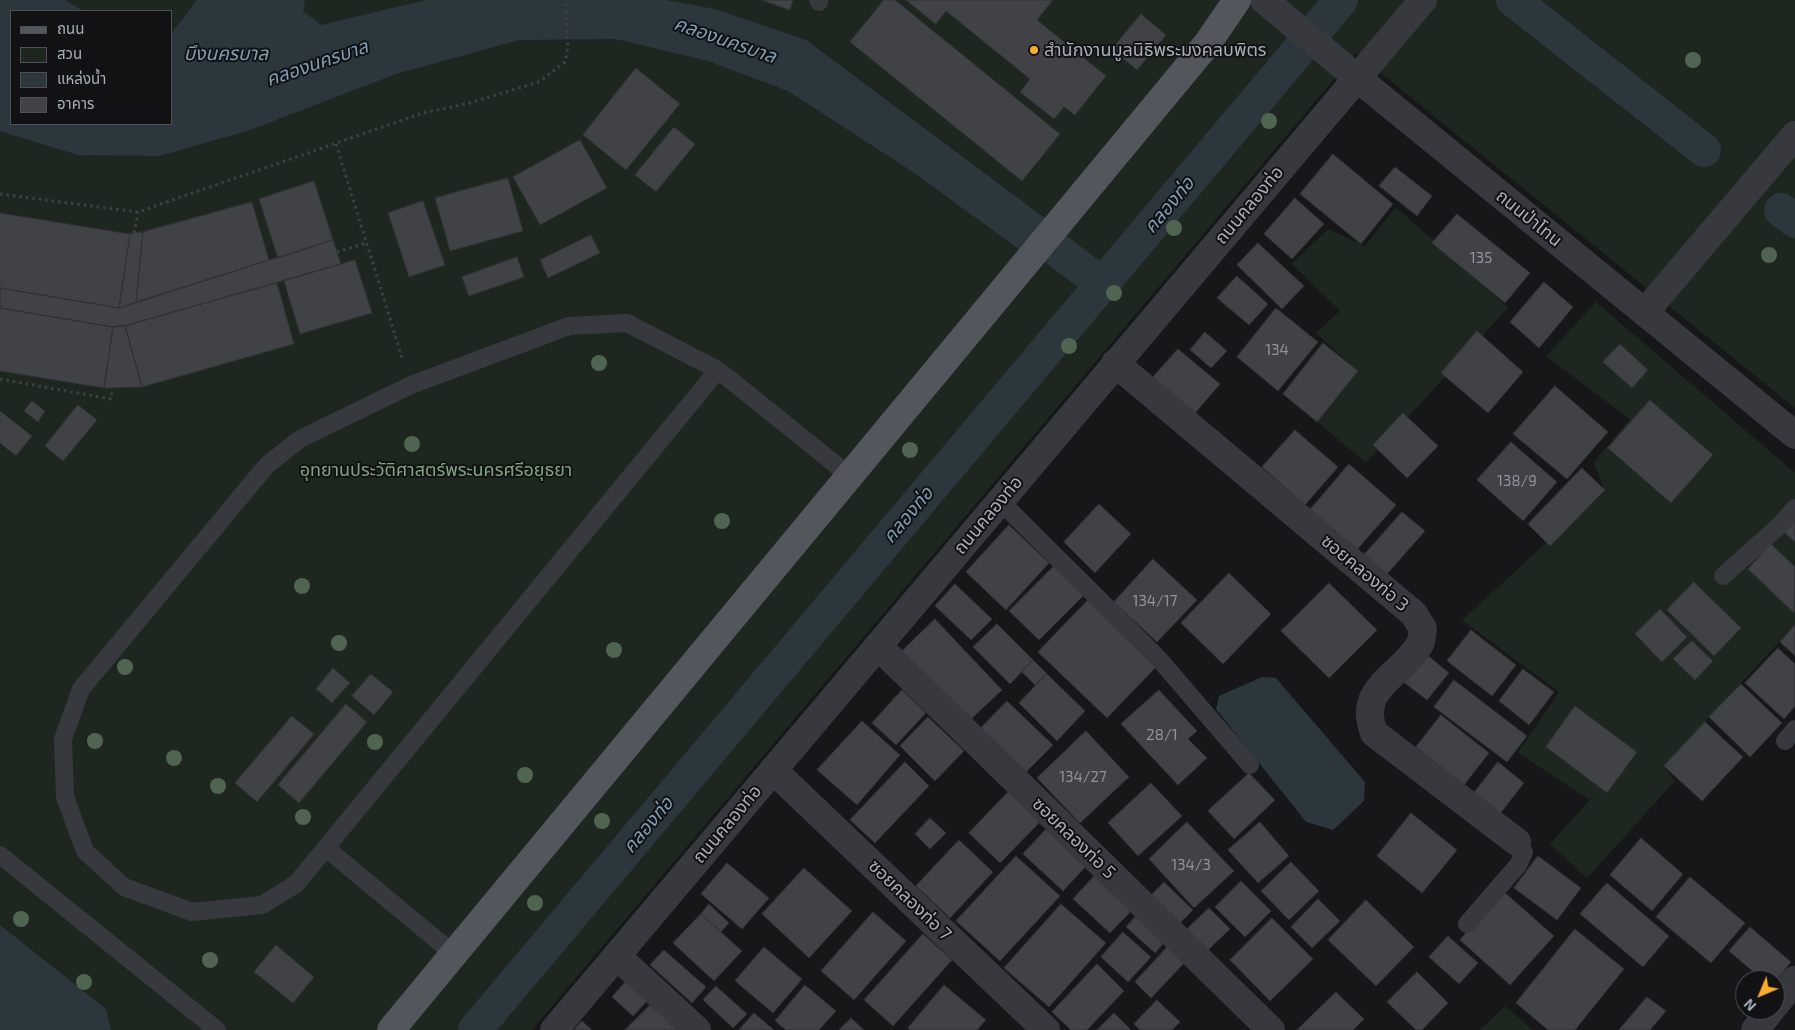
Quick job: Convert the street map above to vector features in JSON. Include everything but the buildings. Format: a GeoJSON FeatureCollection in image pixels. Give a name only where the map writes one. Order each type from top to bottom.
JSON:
{"type":"FeatureCollection","features":[{"type":"Feature","properties":{"kind":"main road"},"geometry":{"type":"LineString","coordinates":[[390,1030],[455,955],[1018,274],[1207,44],[1237,0]]}},
{"type":"Feature","properties":{"kind":"street","name":"ถนนคลองท่อ"},"geometry":{"type":"LineString","coordinates":[[554,1030],[1116,363],[1350,71],[1423,0]]}},
{"type":"Feature","properties":{"kind":"street","name":"ถนนป่าโทน"},"geometry":{"type":"LineString","coordinates":[[1268,3],[1795,435]]}},
{"type":"Feature","properties":{"kind":"street"},"geometry":{"type":"LineString","coordinates":[[1645,312],[1795,135]]}},
{"type":"Feature","properties":{"kind":"street","name":"ซอยคลองท่อ 3"},"geometry":{"type":"LineString","coordinates":[[1116,363],[1414,614],[1423,629],[1420,646],[1371,698],[1368,718],[1374,733],[1518,842]]}},
{"type":"Feature","properties":{"kind":"street","name":"ซอยคลองท่อ 5"},"geometry":{"type":"LineString","coordinates":[[878,646],[1271,1030]]}},
{"type":"Feature","properties":{"kind":"street","name":"ซอยคลองท่อ 7"},"geometry":{"type":"LineString","coordinates":[[773,770],[1046,1030]]}},
{"type":"Feature","properties":{"kind":"street"},"geometry":{"type":"LineString","coordinates":[[616,956],[697,1030]]}},
{"type":"Feature","properties":{"kind":"street"},"geometry":{"type":"LineString","coordinates":[[1785,992],[1795,980]]}},
{"type":"Feature","properties":{"kind":"street"},"geometry":{"type":"LineString","coordinates":[[1755,1030],[1763,1020]]}},
{"type":"Feature","properties":{"kind":"lane"},"geometry":{"type":"LineString","coordinates":[[718,370],[296,884],[262,905],[192,912],[124,887],[85,851],[65,797],[63,738],[81,690],[267,465],[300,439],[411,385],[569,326],[627,323],[718,370],[850,476]]}},
{"type":"Feature","properties":{"kind":"lane"},"geometry":{"type":"LineString","coordinates":[[1000,501],[1159,660],[1250,765]]}},
{"type":"Feature","properties":{"kind":"lane"},"geometry":{"type":"LineString","coordinates":[[1723,576],[1781,524],[1795,508]]}},
{"type":"Feature","properties":{"kind":"lane"},"geometry":{"type":"LineString","coordinates":[[1467,924],[1518,865],[1524,852],[1518,842]]}},
{"type":"Feature","properties":{"kind":"lane"},"geometry":{"type":"LineString","coordinates":[[326,848],[455,955]]}},
{"type":"Feature","properties":{"kind":"lane"},"geometry":{"type":"LineString","coordinates":[[0,855],[217,1030]]}},
{"type":"Feature","properties":{"kind":"path"},"geometry":{"type":"LineString","coordinates":[[0,194],[138,212],[423,113],[466,104],[539,82],[565,62],[568,47],[566,0]]}},
{"type":"Feature","properties":{"kind":"path"},"geometry":{"type":"LineString","coordinates":[[336,144],[411,385]]}},
{"type":"Feature","properties":{"kind":"path"},"geometry":{"type":"LineString","coordinates":[[134,233],[138,212]]}},
{"type":"Feature","properties":{"kind":"path"},"geometry":{"type":"LineString","coordinates":[[337,252],[366,243]]}},
{"type":"Feature","properties":{"kind":"path"},"geometry":{"type":"LineString","coordinates":[[0,379],[111,399],[112,388]]}},
{"type":"Feature","properties":{"kind":"green space","name":"อุทยานประวัติศาสตร์พระนครศรีอยุธยา"},"geometry":{"type":"Polygon","coordinates":[[[0,0],[1795,0],[1795,408],[1356,53],[532,1030],[0,1030],[0,0]]]}},
{"type":"Feature","properties":{"kind":"green space"},"geometry":{"type":"Polygon","coordinates":[[[1396,207],[1508,308],[1366,463],[1313,418],[1358,371],[1316,333],[1340,311],[1292,264],[1328,229],[1365,246],[1396,207]]]}},
{"type":"Feature","properties":{"kind":"green space"},"geometry":{"type":"Polygon","coordinates":[[[1596,302],[1795,473],[1795,625],[1664,766],[1674,782],[1587,878],[1550,844],[1590,800],[1518,753],[1559,692],[1462,620],[1604,490],[1594,462],[1630,419],[1546,356],[1596,302]]]}},
{"type":"Feature","properties":{"kind":"green space"},"geometry":{"type":"Polygon","coordinates":[[[1505,1006],[1533,1030],[1480,1030],[1505,1006]]]}},
{"type":"Feature","properties":{"kind":"water","name":"บึงนครบาล"},"geometry":{"type":"Polygon","coordinates":[[[0,0],[65,0],[81,10],[10,10],[10,125],[172,125],[172,33],[197,0],[305,0],[303,11],[321,25],[426,0],[666,0],[715,9],[806,40],[1046,219],[1020,250],[913,172],[788,91],[708,61],[616,39],[519,40],[396,74],[250,130],[159,156],[78,155],[0,131],[0,0]]]}},
{"type":"Feature","properties":{"kind":"water"},"geometry":{"type":"Polygon","coordinates":[[[1262,677],[1276,678],[1365,782],[1364,801],[1333,830],[1306,822],[1216,709],[1219,696],[1262,677]]]}},
{"type":"Feature","properties":{"kind":"water"},"geometry":{"type":"Polygon","coordinates":[[[0,925],[106,1009],[111,1030],[0,1030],[0,925]]]}},
{"type":"Feature","properties":{"kind":"waterway","name":"คลองท่อ"},"geometry":{"type":"LineString","coordinates":[[475,1030],[1341,0]]}},
{"type":"Feature","properties":{"kind":"waterway"},"geometry":{"type":"LineString","coordinates":[[1513,0],[1704,150]]}},
{"type":"Feature","properties":{"kind":"waterway"},"geometry":{"type":"LineString","coordinates":[[1781,210],[1795,221]]}},
{"type":"Feature","properties":{"kind":"waterway","name":"คลองนครบาล"},"geometry":{"type":"LineString","coordinates":[[1019,221],[1102,284]]}},
{"type":"Feature","properties":{"kind":"place","name":"สำนักงานมูลนิธิพระมงคลบพิตร"},"geometry":{"type":"Point","coordinates":[1034,50]}}]}
